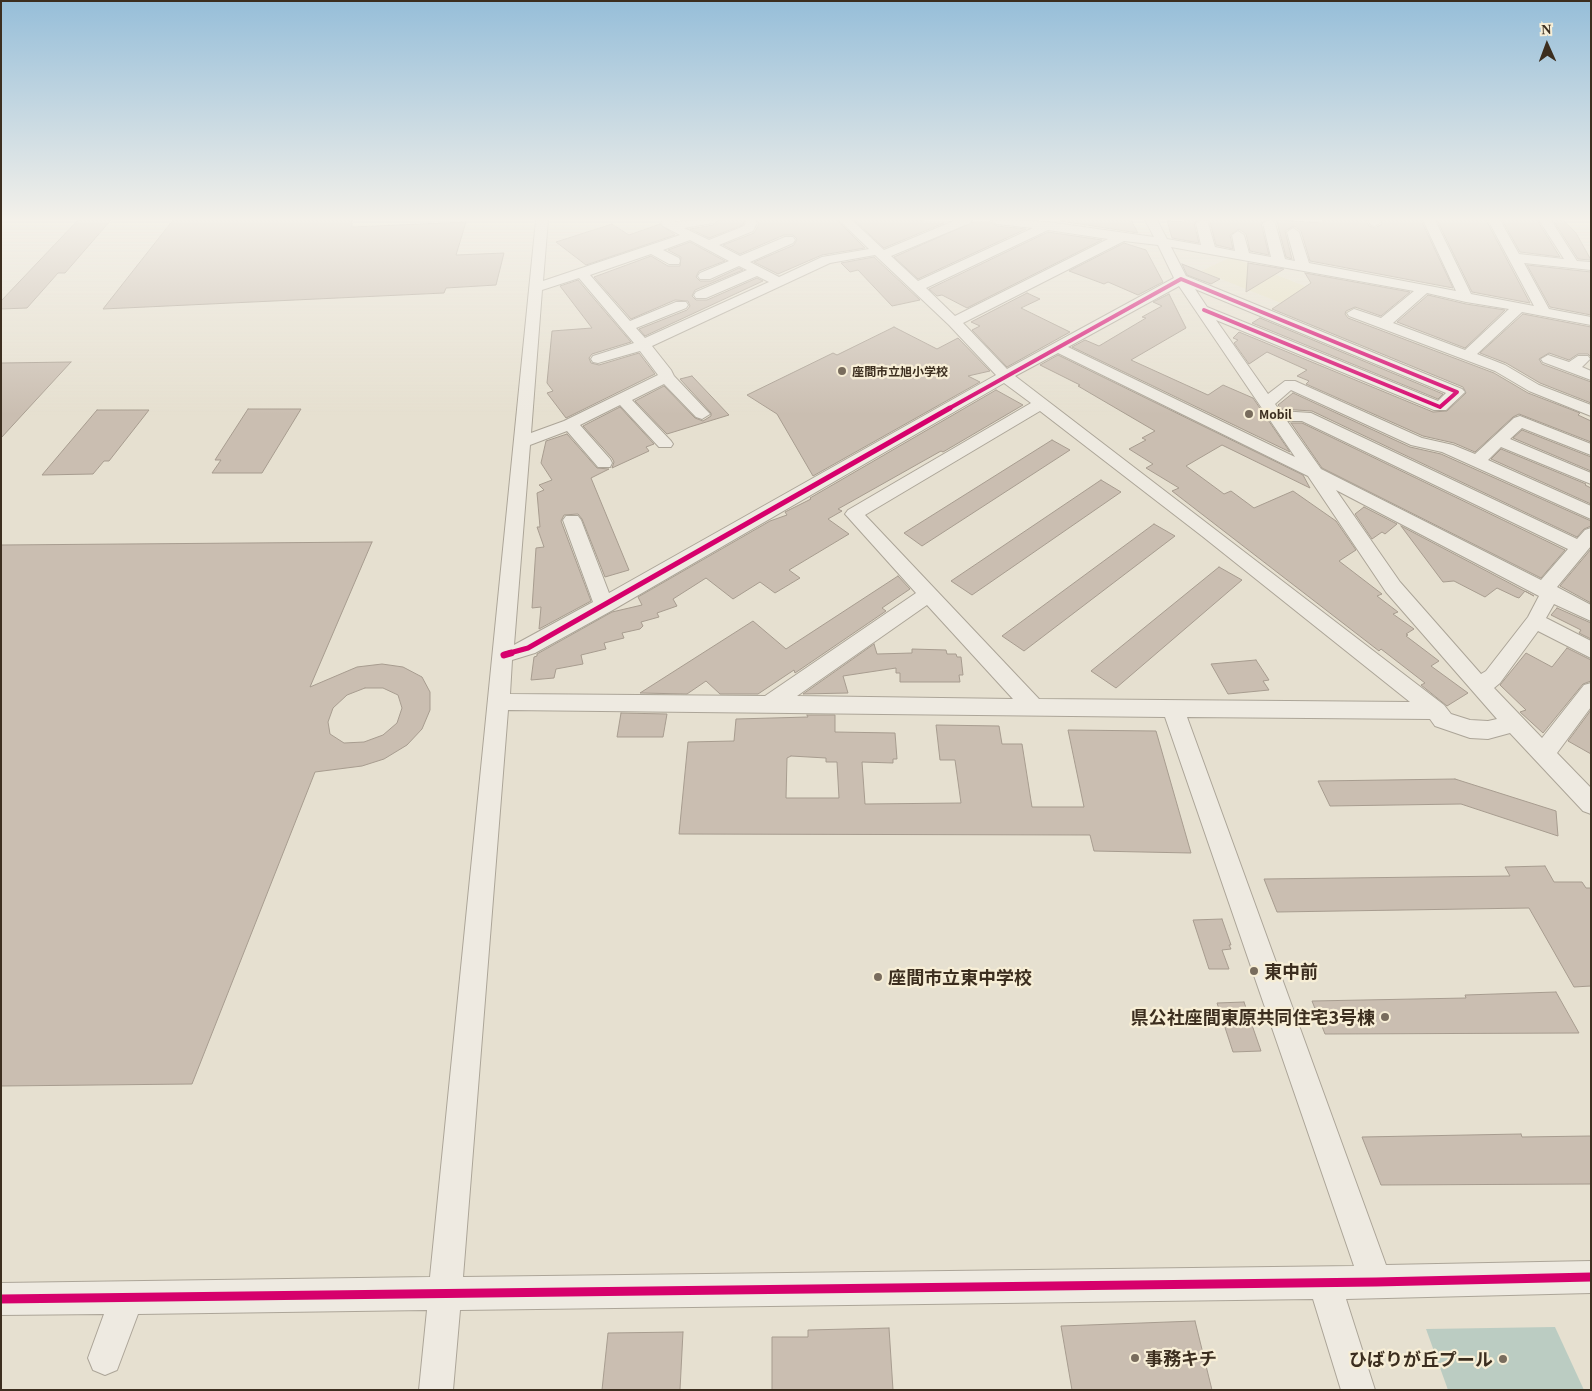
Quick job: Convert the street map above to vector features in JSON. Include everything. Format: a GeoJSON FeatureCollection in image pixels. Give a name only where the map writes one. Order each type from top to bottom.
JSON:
{"type":"FeatureCollection","features":[{"type":"Feature","properties":{"kind":"street"},"geometry":{"type":"LineString","coordinates":[[436,1390],[500,702],[536,285]]}},
{"type":"Feature","properties":{"kind":"street"},"geometry":{"type":"LineString","coordinates":[[536,288],[545,285]]}},
{"type":"Feature","properties":{"kind":"street"},"geometry":{"type":"LineString","coordinates":[[592,285],[666,373],[666,377],[702,414]]}},
{"type":"Feature","properties":{"kind":"street"},"geometry":{"type":"LineString","coordinates":[[701,294],[722,285]]}},
{"type":"Feature","properties":{"kind":"street"},"geometry":{"type":"LineString","coordinates":[[598,358],[643,345],[773,285]]}},
{"type":"Feature","properties":{"kind":"street"},"geometry":{"type":"LineString","coordinates":[[920,285],[916,287],[954,322],[1005,376],[1436,711],[1443,720],[1470,729],[1488,730],[1514,723]]}},
{"type":"Feature","properties":{"kind":"street"},"geometry":{"type":"LineString","coordinates":[[954,322],[1027,285]]}},
{"type":"Feature","properties":{"kind":"street"},"geometry":{"type":"LineString","coordinates":[[504,655],[528,648],[604,606],[1005,376],[1171,285]]}},
{"type":"Feature","properties":{"kind":"street"},"geometry":{"type":"LineString","coordinates":[[1186,285],[1393,587],[1480,687],[1591,804]]}},
{"type":"Feature","properties":{"kind":"street"},"geometry":{"type":"LineString","coordinates":[[1196,285],[1457,392],[1440,407],[1204,310]]}},
{"type":"Feature","properties":{"kind":"street"},"geometry":{"type":"LineString","coordinates":[[1403,285],[1591,321]]}},
{"type":"Feature","properties":{"kind":"street"},"geometry":{"type":"LineString","coordinates":[[1460,285],[1466,298]]}},
{"type":"Feature","properties":{"kind":"street"},"geometry":{"type":"LineString","coordinates":[[1530,285],[1544,312]]}},
{"type":"Feature","properties":{"kind":"street"},"geometry":{"type":"LineString","coordinates":[[1383,324],[1424,289]]}},
{"type":"Feature","properties":{"kind":"street"},"geometry":{"type":"LineString","coordinates":[[627,327],[681,305]]}},
{"type":"Feature","properties":{"kind":"street"},"geometry":{"type":"LineString","coordinates":[[1468,355],[1518,308]]}},
{"type":"Feature","properties":{"kind":"street"},"geometry":{"type":"LineString","coordinates":[[1354,313],[1500,368],[1534,388],[1591,411]]}},
{"type":"Feature","properties":{"kind":"street"},"geometry":{"type":"LineString","coordinates":[[1057,347],[1315,473],[1591,614]]}},
{"type":"Feature","properties":{"kind":"street"},"geometry":{"type":"LineString","coordinates":[[1337,365],[1357,351]]}},
{"type":"Feature","properties":{"kind":"street"},"geometry":{"type":"LineString","coordinates":[[1571,368],[1583,358]]}},
{"type":"Feature","properties":{"kind":"street"},"geometry":{"type":"LineString","coordinates":[[1548,359],[1571,368],[1590,384]]}},
{"type":"Feature","properties":{"kind":"street"},"geometry":{"type":"LineString","coordinates":[[523,442],[570,424],[666,377]]}},
{"type":"Feature","properties":{"kind":"street"},"geometry":{"type":"LineString","coordinates":[[1271,409],[1290,384],[1417,442],[1447,448],[1591,513]]}},
{"type":"Feature","properties":{"kind":"street"},"geometry":{"type":"LineString","coordinates":[[622,398],[665,444]]}},
{"type":"Feature","properties":{"kind":"street"},"geometry":{"type":"LineString","coordinates":[[1034,707],[854,514],[1040,404]]}},
{"type":"Feature","properties":{"kind":"street"},"geometry":{"type":"LineString","coordinates":[[1271,409],[1305,416],[1585,541],[1548,586],[1550,593],[1535,621],[1493,677],[1480,687]]}},
{"type":"Feature","properties":{"kind":"street"},"geometry":{"type":"LineString","coordinates":[[1477,461],[1520,421],[1591,450]]}},
{"type":"Feature","properties":{"kind":"street"},"geometry":{"type":"LineString","coordinates":[[570,424],[604,463]]}},
{"type":"Feature","properties":{"kind":"street"},"geometry":{"type":"LineString","coordinates":[[1500,441],[1591,479]]}},
{"type":"Feature","properties":{"kind":"street"},"geometry":{"type":"LineString","coordinates":[[572,520],[604,606]]}},
{"type":"Feature","properties":{"kind":"street"},"geometry":{"type":"LineString","coordinates":[[770,704],[929,594]]}},
{"type":"Feature","properties":{"kind":"street"},"geometry":{"type":"LineString","coordinates":[[1535,621],[1591,650]]}},
{"type":"Feature","properties":{"kind":"street"},"geometry":{"type":"LineString","coordinates":[[1543,754],[1591,691]]}},
{"type":"Feature","properties":{"kind":"street"},"geometry":{"type":"LineString","coordinates":[[500,702],[1436,711]]}},
{"type":"Feature","properties":{"kind":"street"},"geometry":{"type":"LineString","coordinates":[[1173,708],[1376,1282]]}},
{"type":"Feature","properties":{"kind":"street"},"geometry":{"type":"LineString","coordinates":[[1,1298],[1324,1281],[1376,1282],[1591,1277]]}},
{"type":"Feature","properties":{"kind":"street"},"geometry":{"type":"LineString","coordinates":[[1324,1281],[1358,1390]]}},
{"type":"Feature","properties":{"kind":"street"},"geometry":{"type":"LineString","coordinates":[[106,1358],[127,1297]]}},
{"type":"Feature","properties":{"kind":"shaded area"},"geometry":{"type":"Polygon","coordinates":[[[1236,285],[1302,285],[1358,308],[1336,325],[1236,285]]]}},
{"type":"Feature","properties":{"kind":"shaded area","name":"ひばりが丘プール"},"geometry":{"type":"Polygon","coordinates":[[[1555,1327],[1584,1390],[1448,1390],[1426,1329],[1555,1327]]]}},
{"type":"Feature","properties":{"kind":"building"},"geometry":{"type":"Polygon","coordinates":[[[16,285],[47,285],[27,308],[1,309],[1,301],[16,285]]]}},
{"type":"Feature","properties":{"kind":"building"},"geometry":{"type":"Polygon","coordinates":[[[122,285],[496,285],[446,288],[444,293],[103,309],[122,285]]]}},
{"type":"Feature","properties":{"kind":"building"},"geometry":{"type":"Polygon","coordinates":[[[582,285],[631,342],[592,354],[589,358],[591,363],[599,365],[639,353],[655,374],[566,418],[547,393],[553,391],[547,383],[552,331],[592,328],[560,286],[582,285]]]}},
{"type":"Feature","properties":{"kind":"building"},"geometry":{"type":"Polygon","coordinates":[[[601,285],[707,285],[695,290],[692,296],[696,300],[707,300],[741,285],[755,285],[645,336],[639,329],[687,310],[690,306],[688,301],[675,300],[631,319],[601,285]]]}},
{"type":"Feature","properties":{"kind":"building"},"geometry":{"type":"Polygon","coordinates":[[[872,285],[904,285],[920,300],[892,306],[872,285]]]}},
{"type":"Feature","properties":{"kind":"building"},"geometry":{"type":"Polygon","coordinates":[[[938,285],[1013,285],[967,308],[942,295],[937,296],[929,289],[938,285]]]}},
{"type":"Feature","properties":{"kind":"building"},"geometry":{"type":"Polygon","coordinates":[[[1115,285],[1157,285],[1138,295],[1115,285]]]}},
{"type":"Feature","properties":{"kind":"building"},"geometry":{"type":"Polygon","coordinates":[[[1246,285],[1258,285],[1246,292],[1246,285]]]}},
{"type":"Feature","properties":{"kind":"building"},"geometry":{"type":"Polygon","coordinates":[[[1308,285],[1371,285],[1410,292],[1381,316],[1355,307],[1346,311],[1345,314],[1348,318],[1494,373],[1528,393],[1580,413],[1578,415],[1591,421],[1591,442],[1519,414],[1513,417],[1475,452],[1454,443],[1423,436],[1306,384],[1309,381],[1297,376],[1307,370],[1267,352],[1249,364],[1234,343],[1238,340],[1233,338],[1239,332],[1433,412],[1447,411],[1466,393],[1463,387],[1272,309],[1308,285]]]}},
{"type":"Feature","properties":{"kind":"building"},"geometry":{"type":"Polygon","coordinates":[[[1437,285],[1452,285],[1453,288],[1437,285]]]}},
{"type":"Feature","properties":{"kind":"building"},"geometry":{"type":"Polygon","coordinates":[[[1469,285],[1520,285],[1530,303],[1472,292],[1469,285]]]}},
{"type":"Feature","properties":{"kind":"building"},"geometry":{"type":"Polygon","coordinates":[[[1538,285],[1591,285],[1591,315],[1550,307],[1538,285]]]}},
{"type":"Feature","properties":{"kind":"building"},"geometry":{"type":"Polygon","coordinates":[[[1027,293],[1040,299],[1021,308],[1070,332],[1007,367],[972,330],[980,326],[971,322],[1027,293]]]}},
{"type":"Feature","properties":{"kind":"building"},"geometry":{"type":"Polygon","coordinates":[[[1169,294],[1186,328],[1131,360],[1208,395],[1223,385],[1253,398],[1290,452],[1072,347],[1085,340],[1099,346],[1146,318],[1142,317],[1162,306],[1153,302],[1169,294]]]}},
{"type":"Feature","properties":{"kind":"building"},"geometry":{"type":"Polygon","coordinates":[[[1428,295],[1466,304],[1505,310],[1465,348],[1397,322],[1428,295]]]}},
{"type":"Feature","properties":{"kind":"building"},"geometry":{"type":"Polygon","coordinates":[[[1523,314],[1591,327],[1591,357],[1588,354],[1578,354],[1569,360],[1549,353],[1539,359],[1542,364],[1591,382],[1591,403],[1540,383],[1506,363],[1480,353],[1523,314]]]}},
{"type":"Feature","properties":{"kind":"building"},"geometry":{"type":"Polygon","coordinates":[[[1260,318],[1443,394],[1438,399],[1252,323],[1260,318]]]}},
{"type":"Feature","properties":{"kind":"building"},"geometry":{"type":"Polygon","coordinates":[[[894,327],[937,349],[958,338],[990,371],[968,376],[980,382],[813,476],[777,414],[747,395],[833,353],[837,355],[894,327]]]}},
{"type":"Feature","properties":{"kind":"building"},"geometry":{"type":"Polygon","coordinates":[[[1058,355],[1303,475],[1310,488],[1222,445],[1186,466],[1224,494],[1231,491],[1254,508],[1293,491],[1336,521],[1356,550],[1339,561],[1382,594],[1377,596],[1398,612],[1393,614],[1414,629],[1406,634],[1408,635],[1406,636],[1439,661],[1431,666],[1468,693],[1447,706],[1421,685],[1425,683],[1381,649],[1379,651],[1172,491],[1179,488],[1146,468],[1153,464],[1129,449],[1146,440],[1142,438],[1155,431],[1078,386],[1080,385],[1040,365],[1058,355]]]}},
{"type":"Feature","properties":{"kind":"building"},"geometry":{"type":"Polygon","coordinates":[[[71,362],[1,438],[1,363],[71,362]]]}},
{"type":"Feature","properties":{"kind":"building"},"geometry":{"type":"Polygon","coordinates":[[[692,376],[729,415],[667,434],[635,401],[664,386],[695,418],[703,421],[711,416],[711,413],[680,379],[692,376]]]}},
{"type":"Feature","properties":{"kind":"building"},"geometry":{"type":"Polygon","coordinates":[[[996,390],[1023,405],[943,452],[941,451],[838,509],[842,511],[828,519],[849,534],[789,570],[800,578],[775,593],[760,582],[733,599],[706,578],[673,599],[677,606],[657,613],[659,617],[641,622],[643,626],[640,629],[622,633],[624,638],[604,643],[606,649],[581,655],[583,664],[556,669],[554,678],[531,680],[534,657],[537,654],[612,612],[642,605],[638,597],[770,521],[787,515],[785,512],[811,499],[996,390]]]}},
{"type":"Feature","properties":{"kind":"building"},"geometry":{"type":"Polygon","coordinates":[[[1293,393],[1410,447],[1441,454],[1591,521],[1591,526],[1584,529],[1577,537],[1312,411],[1281,409],[1278,405],[1293,393]]]}},
{"type":"Feature","properties":{"kind":"building"},"geometry":{"type":"Polygon","coordinates":[[[620,407],[654,444],[646,447],[649,451],[612,468],[614,462],[612,458],[583,426],[620,407]]]}},
{"type":"Feature","properties":{"kind":"building"},"geometry":{"type":"Polygon","coordinates":[[[248,409],[301,409],[262,473],[212,473],[221,460],[215,460],[248,409]]]}},
{"type":"Feature","properties":{"kind":"building"},"geometry":{"type":"Polygon","coordinates":[[[97,410],[149,410],[109,461],[104,461],[93,474],[42,475],[97,410]]]}},
{"type":"Feature","properties":{"kind":"building"},"geometry":{"type":"Polygon","coordinates":[[[1291,423],[1302,423],[1565,550],[1541,578],[1322,468],[1291,423]]]}},
{"type":"Feature","properties":{"kind":"building"},"geometry":{"type":"Polygon","coordinates":[[[1522,430],[1591,457],[1591,471],[1513,438],[1522,430]]]}},
{"type":"Feature","properties":{"kind":"building"},"geometry":{"type":"Polygon","coordinates":[[[567,434],[597,468],[609,469],[591,478],[629,570],[605,577],[582,519],[578,514],[564,515],[561,521],[591,601],[539,629],[541,607],[532,608],[536,548],[544,547],[537,527],[540,527],[537,493],[544,490],[539,485],[552,480],[541,463],[546,441],[567,434]]]}},
{"type":"Feature","properties":{"kind":"building"},"geometry":{"type":"Polygon","coordinates":[[[1052,440],[1070,450],[922,546],[904,533],[1052,440]]]}},
{"type":"Feature","properties":{"kind":"building"},"geometry":{"type":"Polygon","coordinates":[[[1501,449],[1586,484],[1591,488],[1591,504],[1491,459],[1501,449]]]}},
{"type":"Feature","properties":{"kind":"building"},"geometry":{"type":"Polygon","coordinates":[[[1101,480],[1121,492],[972,595],[951,581],[1101,480]]]}},
{"type":"Feature","properties":{"kind":"building"},"geometry":{"type":"Polygon","coordinates":[[[1364,507],[1397,524],[1385,534],[1382,532],[1372,539],[1355,514],[1364,507]]]}},
{"type":"Feature","properties":{"kind":"building"},"geometry":{"type":"Polygon","coordinates":[[[1154,524],[1175,536],[1024,651],[1002,636],[1154,524]]]}},
{"type":"Feature","properties":{"kind":"building"},"geometry":{"type":"Polygon","coordinates":[[[1401,526],[1525,591],[1519,598],[1497,588],[1485,597],[1454,581],[1443,582],[1401,526]]]}},
{"type":"Feature","properties":{"kind":"building"},"geometry":{"type":"Polygon","coordinates":[[[372,542],[310,687],[357,667],[382,664],[403,667],[422,677],[430,692],[430,710],[422,729],[407,745],[384,759],[362,766],[315,772],[192,1084],[1,1086],[1,545],[372,542]],[[365,688],[347,695],[333,708],[328,722],[330,734],[344,743],[364,742],[383,735],[397,723],[402,708],[398,695],[383,688],[365,688]]]}},
{"type":"Feature","properties":{"kind":"building"},"geometry":{"type":"Polygon","coordinates":[[[1591,549],[1591,603],[1560,586],[1591,549]]]}},
{"type":"Feature","properties":{"kind":"building"},"geometry":{"type":"Polygon","coordinates":[[[1219,567],[1242,580],[1116,688],[1091,671],[1219,567]]]}},
{"type":"Feature","properties":{"kind":"building"},"geometry":{"type":"Polygon","coordinates":[[[898,576],[910,589],[882,608],[886,611],[795,673],[794,670],[758,694],[720,694],[706,681],[687,694],[640,693],[753,621],[786,649],[898,576]]]}},
{"type":"Feature","properties":{"kind":"building"},"geometry":{"type":"Polygon","coordinates":[[[1557,608],[1591,623],[1591,639],[1579,633],[1581,630],[1551,615],[1557,608]]]}},
{"type":"Feature","properties":{"kind":"building"},"geometry":{"type":"Polygon","coordinates":[[[874,644],[877,654],[912,653],[912,649],[946,650],[947,654],[956,654],[957,657],[961,657],[963,675],[959,675],[960,682],[900,682],[900,673],[896,673],[896,668],[843,676],[848,693],[803,694],[874,644]]]}},
{"type":"Feature","properties":{"kind":"building"},"geometry":{"type":"Polygon","coordinates":[[[1567,648],[1591,660],[1591,681],[1583,684],[1543,733],[1520,712],[1526,710],[1500,685],[1526,653],[1552,667],[1567,648]]]}},
{"type":"Feature","properties":{"kind":"building"},"geometry":{"type":"Polygon","coordinates":[[[1256,660],[1269,680],[1263,681],[1269,690],[1228,694],[1211,664],[1256,660]]]}},
{"type":"Feature","properties":{"kind":"building"},"geometry":{"type":"Polygon","coordinates":[[[1591,710],[1591,754],[1568,741],[1591,710]]]}},
{"type":"Feature","properties":{"kind":"building"},"geometry":{"type":"Polygon","coordinates":[[[621,713],[667,714],[663,737],[617,737],[621,713]]]}},
{"type":"Feature","properties":{"kind":"building"},"geometry":{"type":"Polygon","coordinates":[[[807,715],[835,715],[835,732],[895,733],[897,759],[893,759],[893,763],[862,762],[865,804],[961,803],[955,760],[940,760],[936,725],[999,726],[1002,744],[1022,744],[1032,807],[1084,807],[1068,730],[1156,731],[1191,853],[1094,851],[1090,835],[679,834],[688,742],[734,741],[736,719],[808,717],[807,715]],[[791,756],[787,758],[786,798],[839,798],[837,762],[826,762],[826,758],[791,756]]]}},
{"type":"Feature","properties":{"kind":"building"},"geometry":{"type":"Polygon","coordinates":[[[1455,779],[1556,811],[1558,836],[1461,804],[1330,806],[1318,781],[1455,779]]]}},
{"type":"Feature","properties":{"kind":"building"},"geometry":{"type":"Polygon","coordinates":[[[1545,866],[1554,882],[1582,882],[1586,888],[1591,888],[1591,986],[1574,987],[1529,908],[1277,912],[1264,879],[1510,876],[1505,867],[1545,866]]]}},
{"type":"Feature","properties":{"kind":"building"},"geometry":{"type":"Polygon","coordinates":[[[1222,919],[1231,945],[1229,945],[1231,949],[1222,950],[1229,969],[1209,969],[1193,920],[1222,919]]]}},
{"type":"Feature","properties":{"kind":"building"},"geometry":{"type":"Polygon","coordinates":[[[1556,992],[1579,1033],[1325,1034],[1312,1001],[1466,998],[1465,995],[1556,992]]]}},
{"type":"Feature","properties":{"kind":"building"},"geometry":{"type":"Polygon","coordinates":[[[1244,1002],[1261,1051],[1233,1052],[1217,1003],[1244,1002]]]}},
{"type":"Feature","properties":{"kind":"building"},"geometry":{"type":"Polygon","coordinates":[[[1521,1134],[1522,1137],[1591,1136],[1591,1184],[1381,1185],[1362,1137],[1521,1134]]]}},
{"type":"Feature","properties":{"kind":"building","name":"事務キチ"},"geometry":{"type":"Polygon","coordinates":[[[1195,1321],[1212,1390],[1072,1390],[1061,1326],[1195,1321]]]}},
{"type":"Feature","properties":{"kind":"building"},"geometry":{"type":"Polygon","coordinates":[[[889,1328],[893,1390],[772,1390],[772,1337],[808,1337],[808,1330],[889,1328]]]}},
{"type":"Feature","properties":{"kind":"building"},"geometry":{"type":"Polygon","coordinates":[[[683,1332],[680,1390],[602,1390],[608,1333],[683,1332]]]}},
{"type":"Feature","properties":{"kind":"cycle path"},"geometry":{"type":"LineString","coordinates":[[504,655],[528,648],[1005,376],[1170,285]]}},
{"type":"Feature","properties":{"kind":"cycle path"},"geometry":{"type":"LineString","coordinates":[[1195,285],[1457,392],[1440,407],[1204,310]]}},
{"type":"Feature","properties":{"kind":"cycle path"},"geometry":{"type":"LineString","coordinates":[[1,1299],[1376,1282],[1591,1277]]}},
{"type":"Feature","properties":{"kind":"place","name":"座間市立旭小学校"},"geometry":{"type":"Point","coordinates":[842,371]}},
{"type":"Feature","properties":{"kind":"place","name":"Mobil"},"geometry":{"type":"Point","coordinates":[1249,414]}},
{"type":"Feature","properties":{"kind":"place","name":"東中前"},"geometry":{"type":"Point","coordinates":[1254,971]}},
{"type":"Feature","properties":{"kind":"place","name":"座間市立東中学校"},"geometry":{"type":"Point","coordinates":[878,977]}},
{"type":"Feature","properties":{"kind":"place","name":"県公社座間東原共同住宅3号棟"},"geometry":{"type":"Point","coordinates":[1385,1017]}},
{"type":"Feature","properties":{"kind":"place","name":"事務キチ"},"geometry":{"type":"Point","coordinates":[1135,1358]}},
{"type":"Feature","properties":{"kind":"place","name":"ひばりが丘プール"},"geometry":{"type":"Point","coordinates":[1503,1359]}}]}
